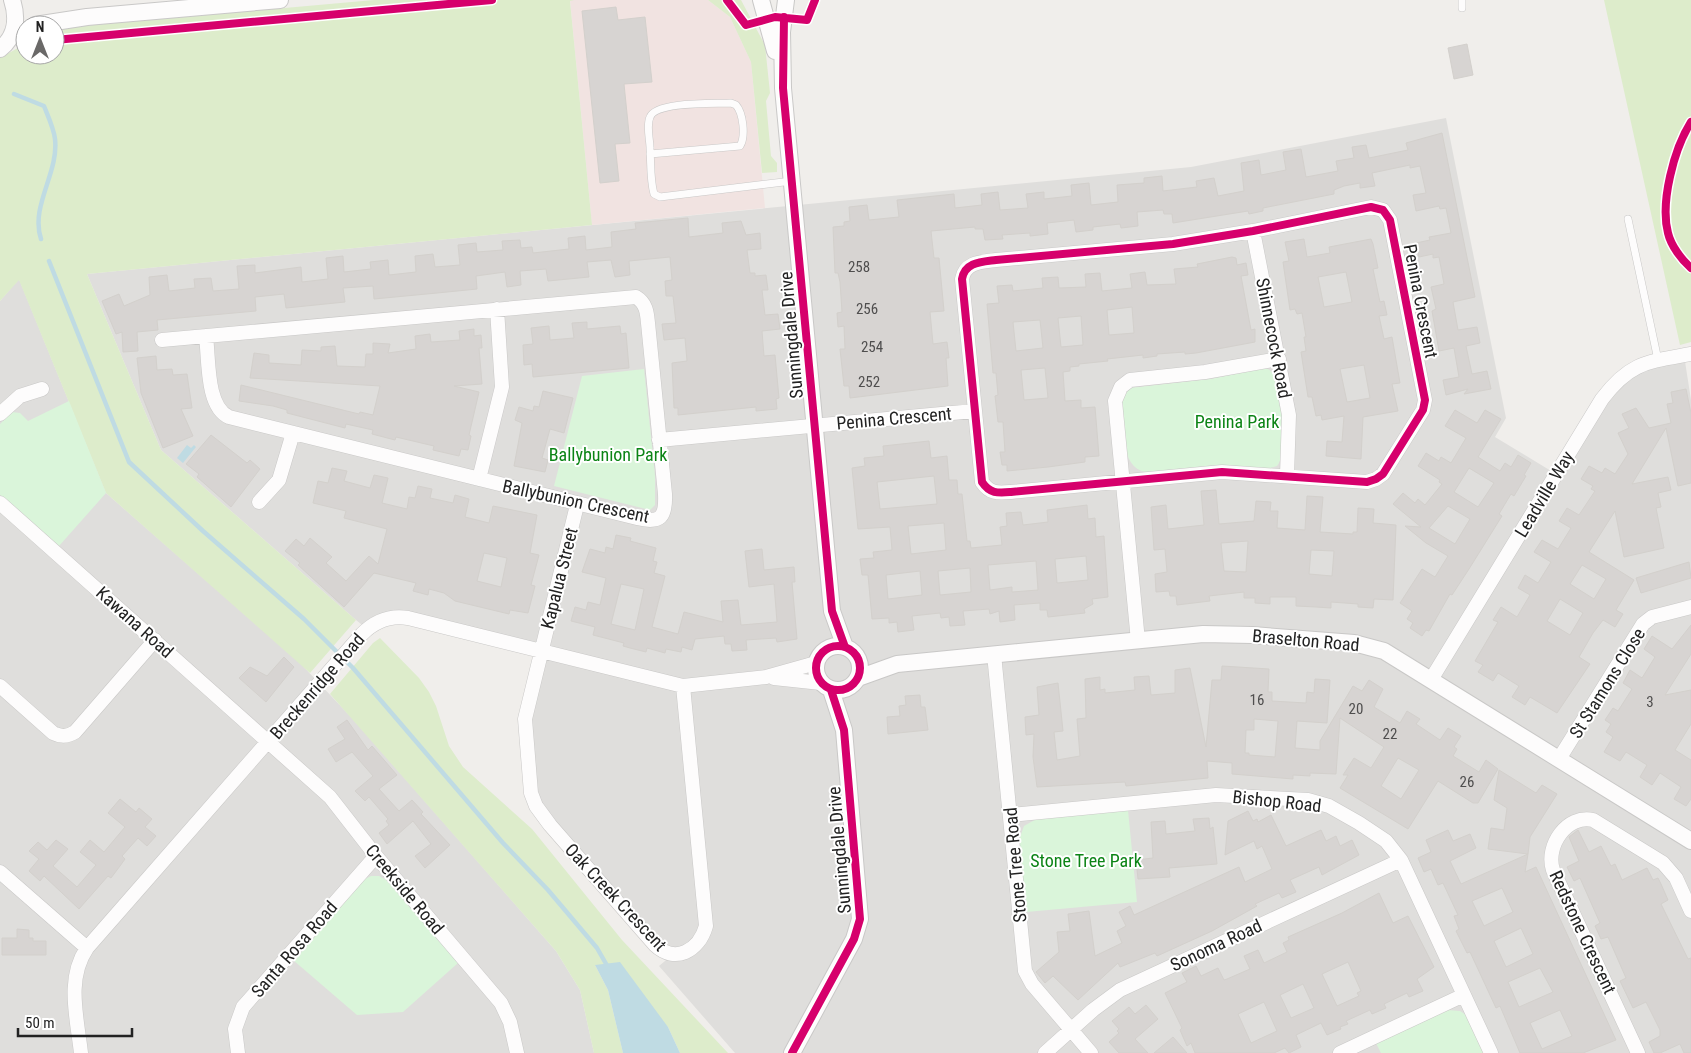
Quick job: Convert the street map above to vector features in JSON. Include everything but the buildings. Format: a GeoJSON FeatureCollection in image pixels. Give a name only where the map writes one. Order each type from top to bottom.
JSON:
{"type":"FeatureCollection","features":[{"type":"Feature","properties":{"kind":"street"},"geometry":{"type":"LineString","coordinates":[[12,0],[15,15]]}},
{"type":"Feature","properties":{"kind":"street"},"geometry":{"type":"LineString","coordinates":[[65,20],[280,0]]}},
{"type":"Feature","properties":{"kind":"street","name":"Sunningdale Drive"},"geometry":{"type":"LineString","coordinates":[[761,0],[772,33],[783,88]]}},
{"type":"Feature","properties":{"kind":"street","name":"Sunningdale Drive"},"geometry":{"type":"LineString","coordinates":[[786,0],[782,32],[783,88],[832,611],[820,657]]}},
{"type":"Feature","properties":{"kind":"street"},"geometry":{"type":"LineString","coordinates":[[0,49],[15,36]]}},
{"type":"Feature","properties":{"kind":"street","name":"Penina Crescent"},"geometry":{"type":"LineString","coordinates":[[1371,208],[1383,210],[1390,220],[1424,394],[1423,410],[1380,477],[1367,482],[1222,472],[1011,492],[990,491],[982,482],[974,411],[962,279],[965,269],[969,266],[996,260],[1173,244],[1253,231],[1371,208]]}},
{"type":"Feature","properties":{"kind":"street","name":"Shinnecock Road"},"geometry":{"type":"LineString","coordinates":[[1253,231],[1290,422],[1287,475]]}},
{"type":"Feature","properties":{"kind":"street","name":"Ballybunion Crescent"},"geometry":{"type":"LineString","coordinates":[[162,340],[630,296],[640,300],[646,308],[666,507],[662,516],[648,521],[577,505],[229,417],[219,411],[213,400],[206,336]]}},
{"type":"Feature","properties":{"kind":"street"},"geometry":{"type":"LineString","coordinates":[[479,479],[502,387],[497,309]]}},
{"type":"Feature","properties":{"kind":"street","name":"Leadville Way"},"geometry":{"type":"LineString","coordinates":[[1432,678],[1602,400],[1616,381],[1632,368],[1658,360],[1691,354]]}},
{"type":"Feature","properties":{"kind":"street"},"geometry":{"type":"LineString","coordinates":[[1138,641],[1115,402],[1118,391],[1125,383],[1279,359]]}},
{"type":"Feature","properties":{"kind":"street"},"geometry":{"type":"LineString","coordinates":[[0,414],[20,396],[42,389]]}},
{"type":"Feature","properties":{"kind":"street","name":"Penina Crescent"},"geometry":{"type":"LineString","coordinates":[[660,440],[974,411]]}},
{"type":"Feature","properties":{"kind":"street"},"geometry":{"type":"LineString","coordinates":[[259,502],[278,480],[293,433]]}},
{"type":"Feature","properties":{"kind":"street","name":"Kawana Road"},"geometry":{"type":"LineString","coordinates":[[0,503],[155,640],[267,743]]}},
{"type":"Feature","properties":{"kind":"street","name":"Kapalua Street"},"geometry":{"type":"LineString","coordinates":[[541,651],[577,505]]}},
{"type":"Feature","properties":{"kind":"street","name":"St Stamons Close"},"geometry":{"type":"LineString","coordinates":[[1558,759],[1644,624],[1652,617],[1691,607]]}},
{"type":"Feature","properties":{"kind":"street","name":"Sunningdale Drive"},"geometry":{"type":"LineString","coordinates":[[832,611],[851,651]]}},
{"type":"Feature","properties":{"kind":"street","name":"Breckenridge Road"},"geometry":{"type":"LineString","coordinates":[[81,1053],[74,978],[77,965],[87,948],[324,677],[357,640],[376,623],[389,618],[404,617],[683,686],[766,677],[820,657]]}},
{"type":"Feature","properties":{"kind":"street","name":"Braselton Road"},"geometry":{"type":"LineString","coordinates":[[855,682],[897,664],[1138,641],[1233,634],[1365,644],[1384,651],[1432,678],[1691,841]]}},
{"type":"Feature","properties":{"kind":"street"},"geometry":{"type":"LineString","coordinates":[[0,686],[53,732],[61,736],[68,736],[75,732],[155,640]]}},
{"type":"Feature","properties":{"kind":"street"},"geometry":{"type":"LineString","coordinates":[[830,647],[851,651],[860,670],[855,682],[846,690],[826,686],[817,677],[820,657],[830,647]]}},
{"type":"Feature","properties":{"kind":"street","name":"Oak Creek Crescent"},"geometry":{"type":"LineString","coordinates":[[541,651],[525,719],[530,782],[536,806],[655,945],[670,955],[682,954],[697,943],[706,926],[683,686]]}},
{"type":"Feature","properties":{"kind":"street","name":"Braselton Road"},"geometry":{"type":"LineString","coordinates":[[851,651],[897,664]]}},
{"type":"Feature","properties":{"kind":"street","name":"Stone Tree Road"},"geometry":{"type":"LineString","coordinates":[[994,654],[1025,971],[1032,984],[1091,1053]]}},
{"type":"Feature","properties":{"kind":"street","name":"Breckenridge Road"},"geometry":{"type":"LineString","coordinates":[[766,677],[826,686]]}},
{"type":"Feature","properties":{"kind":"street","name":"Sunningdale Drive"},"geometry":{"type":"LineString","coordinates":[[844,730],[855,682]]}},
{"type":"Feature","properties":{"kind":"street","name":"Sunningdale Drive"},"geometry":{"type":"LineString","coordinates":[[792,1053],[854,939],[860,919],[844,730],[826,686]]}},
{"type":"Feature","properties":{"kind":"street","name":"Creekside Road"},"geometry":{"type":"LineString","coordinates":[[267,743],[330,797],[376,856],[501,1003],[510,1022],[517,1053]]}},
{"type":"Feature","properties":{"kind":"street","name":"Bishop Road"},"geometry":{"type":"LineString","coordinates":[[1011,815],[1216,795],[1308,800],[1329,806],[1386,841],[1401,860],[1413,882],[1491,1053]]}},
{"type":"Feature","properties":{"kind":"street","name":"Redstone Crescent"},"geometry":{"type":"LineString","coordinates":[[1638,1053],[1554,870],[1550,858],[1553,848],[1571,823],[1582,819],[1593,820],[1663,863],[1676,878],[1691,911]]}},
{"type":"Feature","properties":{"kind":"street","name":"Santa Rosa Road"},"geometry":{"type":"LineString","coordinates":[[238,1053],[235,1029],[243,1008],[376,856]]}},
{"type":"Feature","properties":{"kind":"street","name":"Sonoma Road"},"geometry":{"type":"LineString","coordinates":[[1045,1053],[1120,990],[1401,860]]}},
{"type":"Feature","properties":{"kind":"street"},"geometry":{"type":"LineString","coordinates":[[0,872],[87,948]]}},
{"type":"Feature","properties":{"kind":"street"},"geometry":{"type":"LineString","coordinates":[[1340,1053],[1464,995]]}},
{"type":"Feature","properties":{"kind":"lane"},"geometry":{"type":"LineString","coordinates":[[650,154],[740,146],[743,139],[740,109],[731,103],[666,106],[654,112],[650,117],[650,154],[654,194],[660,197],[792,180]]}},
{"type":"Feature","properties":{"kind":"lane"},"geometry":{"type":"LineString","coordinates":[[1628,219],[1658,360]]}},
{"type":"Feature","properties":{"kind":"shaded area"},"geometry":{"type":"Polygon","coordinates":[[[570,0],[708,0],[730,17],[751,62],[765,208],[592,225],[570,0]]]}},
{"type":"Feature","properties":{"kind":"shaded area"},"geometry":{"type":"Polygon","coordinates":[[[1446,118],[1506,418],[1495,437],[1556,474],[1616,381],[1684,355],[1691,400],[1691,1053],[735,1053],[659,966],[671,956],[539,813],[524,723],[540,650],[408,618],[367,629],[356,620],[161,450],[87,274],[1191,167],[1446,118]]]}},
{"type":"Feature","properties":{"kind":"shaded area"},"geometry":{"type":"Polygon","coordinates":[[[19,279],[106,493],[299,662],[351,717],[556,951],[580,990],[594,1053],[0,1053],[0,301],[19,279]]]}},
{"type":"Feature","properties":{"kind":"green space"},"geometry":{"type":"Polygon","coordinates":[[[374,0],[574,0],[570,1],[592,225],[87,274],[161,450],[356,620],[310,673],[106,493],[19,280],[0,301],[0,58],[15,50],[15,65],[65,65],[65,28],[374,0]]]}},
{"type":"Feature","properties":{"kind":"green space"},"geometry":{"type":"Polygon","coordinates":[[[708,0],[741,0],[765,45],[770,93],[766,101],[771,156],[777,163],[777,172],[762,173],[751,62],[730,17],[708,0]]]}},
{"type":"Feature","properties":{"kind":"green space"},"geometry":{"type":"Polygon","coordinates":[[[1604,0],[1691,0],[1691,342],[1680,345],[1604,0]]]}},
{"type":"Feature","properties":{"kind":"green space","name":"Ballybunion Park"},"geometry":{"type":"Polygon","coordinates":[[[644,369],[655,476],[655,505],[650,510],[554,486],[582,376],[644,369]]]}},
{"type":"Feature","properties":{"kind":"green space","name":"Penina Park"},"geometry":{"type":"Polygon","coordinates":[[[1268,369],[1273,375],[1281,400],[1284,432],[1281,458],[1277,466],[1267,469],[1217,465],[1146,472],[1137,469],[1131,462],[1127,454],[1123,433],[1122,403],[1122,397],[1130,388],[1211,379],[1268,369]]]}},
{"type":"Feature","properties":{"kind":"green space"},"geometry":{"type":"Polygon","coordinates":[[[69,401],[106,493],[59,546],[0,495],[0,424],[12,412],[20,413],[28,421],[69,401]]]}},
{"type":"Feature","properties":{"kind":"green space"},"geometry":{"type":"Polygon","coordinates":[[[380,638],[419,678],[429,692],[436,706],[449,746],[463,767],[532,829],[622,940],[728,1053],[680,1053],[668,1027],[595,965],[608,990],[623,1053],[594,1053],[580,990],[556,951],[330,694],[373,643],[380,638]]]}},
{"type":"Feature","properties":{"kind":"green space","name":"Stone Tree Park"},"geometry":{"type":"Polygon","coordinates":[[[1128,810],[1137,902],[1026,912],[1019,840],[1024,826],[1038,818],[1128,810]]]}},
{"type":"Feature","properties":{"kind":"green space"},"geometry":{"type":"Polygon","coordinates":[[[371,876],[379,876],[386,880],[458,963],[403,1012],[357,1015],[293,960],[363,880],[371,876]]]}},
{"type":"Feature","properties":{"kind":"green space"},"geometry":{"type":"Polygon","coordinates":[[[1447,1010],[1460,1011],[1466,1015],[1486,1053],[1381,1053],[1376,1043],[1447,1010]]]}},
{"type":"Feature","properties":{"kind":"water"},"geometry":{"type":"Polygon","coordinates":[[[187,445],[191,448],[194,445],[196,447],[183,463],[177,458],[187,445]]]}},
{"type":"Feature","properties":{"kind":"water"},"geometry":{"type":"Polygon","coordinates":[[[620,962],[668,1027],[680,1053],[623,1053],[608,990],[595,965],[620,962]]]}},
{"type":"Feature","properties":{"kind":"waterway"},"geometry":{"type":"LineString","coordinates":[[14,94],[44,106],[51,122],[55,139],[53,164],[39,214],[41,239]]}},
{"type":"Feature","properties":{"kind":"waterway"},"geometry":{"type":"LineString","coordinates":[[49,261],[129,462],[203,531],[304,619],[353,668],[503,843],[548,890],[597,948],[609,969]]}},
{"type":"Feature","properties":{"kind":"cycle path"},"geometry":{"type":"LineString","coordinates":[[65,39],[492,0]]}},
{"type":"Feature","properties":{"kind":"cycle path"},"geometry":{"type":"LineString","coordinates":[[727,0],[746,25],[775,17],[807,20],[815,0]]}},
{"type":"Feature","properties":{"kind":"cycle path"},"geometry":{"type":"LineString","coordinates":[[784,17],[783,88],[832,611],[845,647]]}},
{"type":"Feature","properties":{"kind":"cycle path"},"geometry":{"type":"LineString","coordinates":[[1691,122],[1674,161],[1667,191],[1666,206],[1669,238],[1677,252],[1691,268]]}},
{"type":"Feature","properties":{"kind":"cycle path"},"geometry":{"type":"LineString","coordinates":[[1371,207],[1383,210],[1390,220],[1425,400],[1423,410],[1383,474],[1376,479],[1367,482],[1222,472],[1002,493],[991,491],[982,482],[962,279],[966,269],[970,266],[979,262],[996,260],[1173,244],[1253,231],[1371,207]]}},
{"type":"Feature","properties":{"kind":"cycle path"},"geometry":{"type":"LineString","coordinates":[[842,646],[854,652],[859,659],[860,668],[859,677],[854,684],[847,689],[834,690],[826,687],[819,680],[816,664],[819,656],[826,649],[842,646]]}},
{"type":"Feature","properties":{"kind":"cycle path"},"geometry":{"type":"LineString","coordinates":[[792,1053],[854,939],[860,919],[844,730],[831,690]]}}]}
